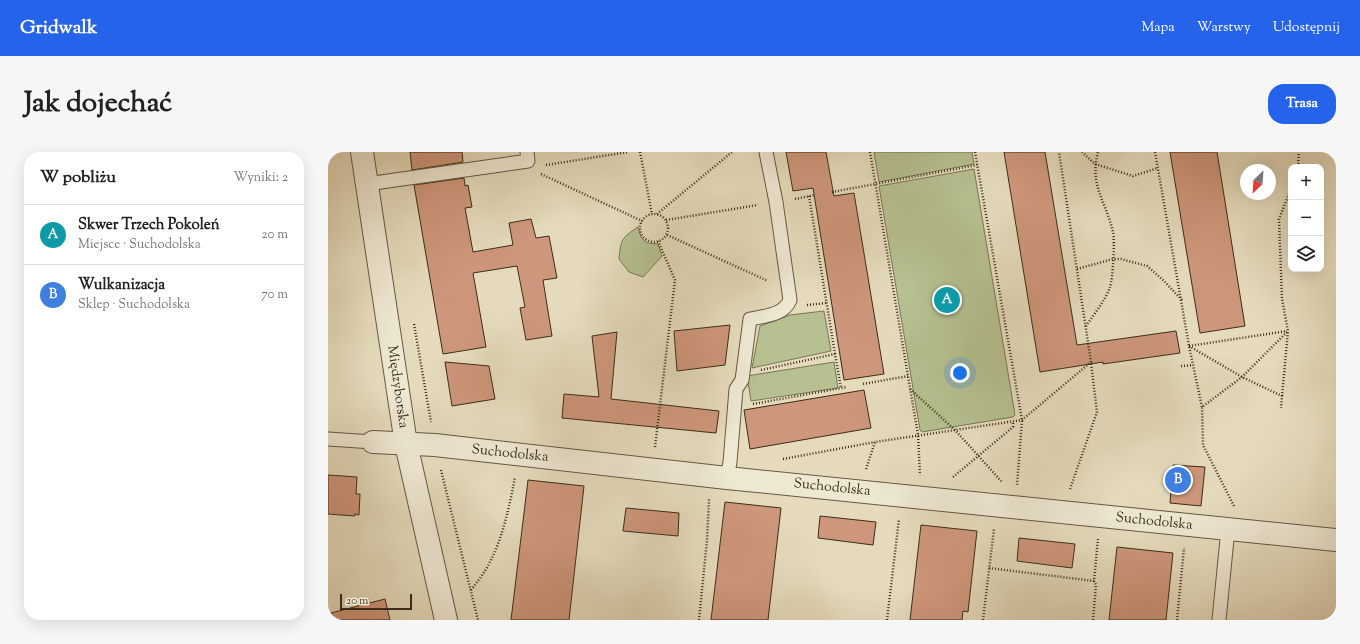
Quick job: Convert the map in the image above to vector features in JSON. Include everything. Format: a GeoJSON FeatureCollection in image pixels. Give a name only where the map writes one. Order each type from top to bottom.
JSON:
{"type":"FeatureCollection","features":[{"type":"Feature","properties":{"kind":"street","name":"Międzyborska"},"geometry":{"type":"LineString","coordinates":[[362,152],[406,444],[446,620]]}},
{"type":"Feature","properties":{"kind":"street","name":"Suchodolska"},"geometry":{"type":"LineString","coordinates":[[373,442],[435,445],[727,478],[1336,540]]}},
{"type":"Feature","properties":{"kind":"lane"},"geometry":{"type":"LineString","coordinates":[[367,184],[528,161],[527,152]]}},
{"type":"Feature","properties":{"kind":"lane"},"geometry":{"type":"LineString","coordinates":[[727,478],[730,462],[736,389],[742,380],[750,320],[772,314],[787,307],[790,300],[776,202],[766,152]]}},
{"type":"Feature","properties":{"kind":"lane","name":"Suchodolska"},"geometry":{"type":"LineString","coordinates":[[328,439],[373,442]]}},
{"type":"Feature","properties":{"kind":"lane"},"geometry":{"type":"LineString","coordinates":[[1219,620],[1228,529]]}},
{"type":"Feature","properties":{"kind":"path"},"geometry":{"type":"LineString","coordinates":[[528,167],[628,152]]}},
{"type":"Feature","properties":{"kind":"path"},"geometry":{"type":"LineString","coordinates":[[640,152],[652,214]]}},
{"type":"Feature","properties":{"kind":"path"},"geometry":{"type":"LineString","coordinates":[[658,214],[732,152]]}},
{"type":"Feature","properties":{"kind":"path"},"geometry":{"type":"LineString","coordinates":[[870,152],[918,435],[921,497]]}},
{"type":"Feature","properties":{"kind":"path"},"geometry":{"type":"LineString","coordinates":[[975,152],[1022,420],[1006,506],[989,568],[982,620]]}},
{"type":"Feature","properties":{"kind":"path"},"geometry":{"type":"LineString","coordinates":[[1059,152],[1091,362],[1097,412],[1068,494]]}},
{"type":"Feature","properties":{"kind":"path"},"geometry":{"type":"LineString","coordinates":[[1082,152],[1095,164],[1134,176],[1158,168]]}},
{"type":"Feature","properties":{"kind":"path"},"geometry":{"type":"LineString","coordinates":[[1085,327],[1110,287],[1113,258],[1114,233],[1096,184],[1095,164],[1098,152]]}},
{"type":"Feature","properties":{"kind":"path"},"geometry":{"type":"LineString","coordinates":[[1156,152],[1189,346],[1202,407],[1203,446],[1233,502],[1234,508]]}},
{"type":"Feature","properties":{"kind":"path"},"geometry":{"type":"LineString","coordinates":[[1298,164],[1299,152]]}},
{"type":"Feature","properties":{"kind":"path"},"geometry":{"type":"LineString","coordinates":[[513,163],[528,167],[642,221]]}},
{"type":"Feature","properties":{"kind":"path"},"geometry":{"type":"LineString","coordinates":[[832,192],[977,165]]}},
{"type":"Feature","properties":{"kind":"path"},"geometry":{"type":"LineString","coordinates":[[809,196],[841,388]]}},
{"type":"Feature","properties":{"kind":"path"},"geometry":{"type":"LineString","coordinates":[[1281,408],[1288,331],[1282,299],[1279,219],[1288,196]]}},
{"type":"Feature","properties":{"kind":"path"},"geometry":{"type":"LineString","coordinates":[[666,220],[776,202]]}},
{"type":"Feature","properties":{"kind":"path"},"geometry":{"type":"LineString","coordinates":[[652,214],[658,214],[663,216],[666,220],[668,230],[667,235],[663,239],[653,242],[644,238],[640,230],[642,221],[645,218],[652,214]]}},
{"type":"Feature","properties":{"kind":"path"},"geometry":{"type":"LineString","coordinates":[[667,235],[789,290]]}},
{"type":"Feature","properties":{"kind":"path"},"geometry":{"type":"LineString","coordinates":[[655,454],[674,280],[658,241]]}},
{"type":"Feature","properties":{"kind":"path"},"geometry":{"type":"LineString","coordinates":[[1076,268],[1113,258],[1147,266],[1182,300]]}},
{"type":"Feature","properties":{"kind":"path"},"geometry":{"type":"LineString","coordinates":[[1189,346],[1288,331]]}},
{"type":"Feature","properties":{"kind":"path"},"geometry":{"type":"LineString","coordinates":[[1202,407],[1242,377],[1288,331]]}},
{"type":"Feature","properties":{"kind":"path"},"geometry":{"type":"LineString","coordinates":[[1189,346],[1242,377],[1282,396]]}},
{"type":"Feature","properties":{"kind":"path"},"geometry":{"type":"LineString","coordinates":[[743,373],[835,354]]}},
{"type":"Feature","properties":{"kind":"path"},"geometry":{"type":"LineString","coordinates":[[779,460],[875,442],[1022,420],[1091,362]]}},
{"type":"Feature","properties":{"kind":"path"},"geometry":{"type":"LineString","coordinates":[[1181,366],[1193,365]]}},
{"type":"Feature","properties":{"kind":"path"},"geometry":{"type":"LineString","coordinates":[[863,384],[908,376]]}},
{"type":"Feature","properties":{"kind":"path"},"geometry":{"type":"LineString","coordinates":[[734,408],[847,387]]}},
{"type":"Feature","properties":{"kind":"path"},"geometry":{"type":"LineString","coordinates":[[910,389],[956,430],[1006,486]]}},
{"type":"Feature","properties":{"kind":"path"},"geometry":{"type":"LineString","coordinates":[[949,479],[1013,427],[1013,422]]}},
{"type":"Feature","properties":{"kind":"path"},"geometry":{"type":"LineString","coordinates":[[865,474],[875,442]]}},
{"type":"Feature","properties":{"kind":"path"},"geometry":{"type":"LineString","coordinates":[[435,445],[478,620]]}},
{"type":"Feature","properties":{"kind":"path"},"geometry":{"type":"LineString","coordinates":[[471,590],[490,562],[496,548],[510,503],[516,472]]}},
{"type":"Feature","properties":{"kind":"path"},"geometry":{"type":"LineString","coordinates":[[699,620],[707,540],[709,493]]}},
{"type":"Feature","properties":{"kind":"path"},"geometry":{"type":"LineString","coordinates":[[887,620],[900,513]]}},
{"type":"Feature","properties":{"kind":"path"},"geometry":{"type":"LineString","coordinates":[[1093,620],[1096,584],[1094,581],[1099,533]]}},
{"type":"Feature","properties":{"kind":"path"},"geometry":{"type":"LineString","coordinates":[[1177,620],[1185,542]]}},
{"type":"Feature","properties":{"kind":"path"},"geometry":{"type":"LineString","coordinates":[[989,568],[1094,581]]}},
{"type":"Feature","properties":{"kind":"path"},"geometry":{"type":"LineString","coordinates":[[1334,620],[1336,611]]}},
{"type":"Feature","properties":{"kind":"green space"},"geometry":{"type":"Polygon","coordinates":[[[874,152],[972,152],[974,164],[879,182],[874,152]]]}},
{"type":"Feature","properties":{"kind":"green space"},"geometry":{"type":"Polygon","coordinates":[[[974,169],[1015,415],[1013,417],[922,432],[920,430],[879,186],[974,169]]]}},
{"type":"Feature","properties":{"kind":"green space"},"geometry":{"type":"Polygon","coordinates":[[[638,227],[641,237],[647,243],[658,244],[662,256],[643,277],[629,272],[619,259],[623,239],[638,227]]]}},
{"type":"Feature","properties":{"kind":"green space"},"geometry":{"type":"Polygon","coordinates":[[[824,311],[831,351],[752,368],[760,326],[790,315],[824,311]]]}},
{"type":"Feature","properties":{"kind":"green space"},"geometry":{"type":"Polygon","coordinates":[[[834,362],[838,388],[751,401],[747,376],[834,362]]]}},
{"type":"Feature","properties":{"kind":"building"},"geometry":{"type":"Polygon","coordinates":[[[410,152],[462,152],[463,162],[412,170],[410,152]]]}},
{"type":"Feature","properties":{"kind":"building"},"geometry":{"type":"Polygon","coordinates":[[[786,152],[826,152],[834,196],[854,193],[884,374],[844,380],[813,188],[793,191],[786,152]]]}},
{"type":"Feature","properties":{"kind":"building"},"geometry":{"type":"Polygon","coordinates":[[[1004,152],[1045,152],[1077,345],[1176,331],[1180,353],[1103,364],[1103,362],[1040,372],[1004,152]]]}},
{"type":"Feature","properties":{"kind":"building"},"geometry":{"type":"Polygon","coordinates":[[[1170,152],[1217,152],[1245,326],[1200,333],[1170,152]]]}},
{"type":"Feature","properties":{"kind":"building"},"geometry":{"type":"Polygon","coordinates":[[[464,178],[465,186],[468,185],[472,207],[465,208],[473,252],[513,245],[509,223],[531,219],[536,238],[549,236],[557,278],[543,280],[552,336],[526,340],[520,308],[525,307],[517,266],[473,273],[486,347],[443,354],[414,185],[464,178]]]}},
{"type":"Feature","properties":{"kind":"building"},"geometry":{"type":"Polygon","coordinates":[[[730,325],[725,365],[677,371],[674,331],[730,325]]]}},
{"type":"Feature","properties":{"kind":"building"},"geometry":{"type":"Polygon","coordinates":[[[617,332],[611,399],[719,411],[716,433],[562,418],[564,394],[599,397],[592,336],[617,332]]]}},
{"type":"Feature","properties":{"kind":"building"},"geometry":{"type":"Polygon","coordinates":[[[445,362],[489,366],[495,399],[452,406],[445,362]]]}},
{"type":"Feature","properties":{"kind":"building"},"geometry":{"type":"Polygon","coordinates":[[[864,390],[871,428],[750,449],[744,410],[864,390]]]}},
{"type":"Feature","properties":{"kind":"building"},"geometry":{"type":"Polygon","coordinates":[[[1173,465],[1205,467],[1201,506],[1170,503],[1173,465]]]}},
{"type":"Feature","properties":{"kind":"building"},"geometry":{"type":"Polygon","coordinates":[[[328,475],[357,477],[356,494],[360,494],[359,515],[328,514],[328,475]]]}},
{"type":"Feature","properties":{"kind":"building"},"geometry":{"type":"Polygon","coordinates":[[[528,480],[584,486],[569,620],[511,620],[528,480]]]}},
{"type":"Feature","properties":{"kind":"building"},"geometry":{"type":"Polygon","coordinates":[[[725,502],[781,508],[768,620],[711,620],[725,502]]]}},
{"type":"Feature","properties":{"kind":"building"},"geometry":{"type":"Polygon","coordinates":[[[626,508],[679,513],[678,536],[623,531],[626,508]]]}},
{"type":"Feature","properties":{"kind":"building"},"geometry":{"type":"Polygon","coordinates":[[[820,516],[876,522],[873,545],[818,538],[820,516]]]}},
{"type":"Feature","properties":{"kind":"building"},"geometry":{"type":"Polygon","coordinates":[[[921,525],[977,531],[968,612],[963,611],[962,620],[910,620],[921,525]]]}},
{"type":"Feature","properties":{"kind":"building"},"geometry":{"type":"Polygon","coordinates":[[[1019,538],[1075,544],[1072,568],[1017,561],[1019,538]]]}},
{"type":"Feature","properties":{"kind":"building"},"geometry":{"type":"Polygon","coordinates":[[[1117,547],[1173,553],[1166,620],[1109,620],[1117,547]]]}},
{"type":"Feature","properties":{"kind":"building"},"geometry":{"type":"Polygon","coordinates":[[[385,599],[390,620],[332,620],[331,613],[385,599]]]}},
{"type":"Feature","properties":{"kind":"place","name":"Skwer Trzech Pokoleń"},"geometry":{"type":"Point","coordinates":[947,300]}},
{"type":"Feature","properties":{"kind":"place","name":"Wulkanizacja"},"geometry":{"type":"Point","coordinates":[1178,480]}}]}
